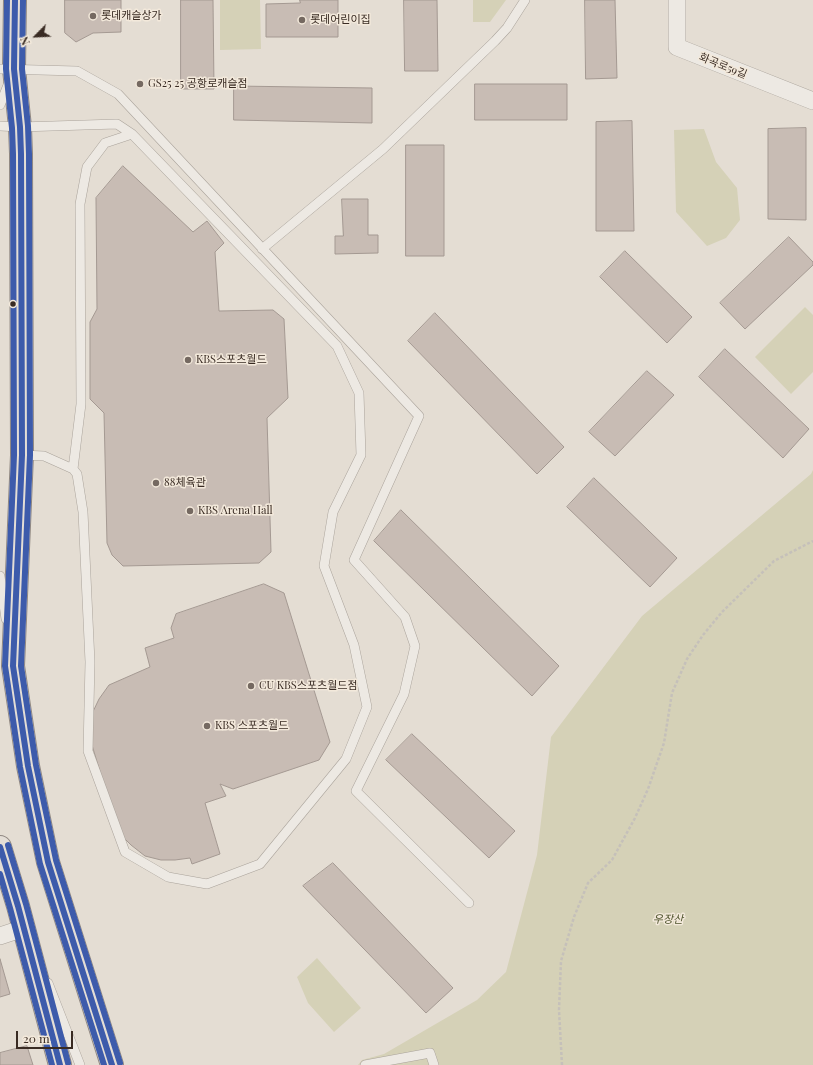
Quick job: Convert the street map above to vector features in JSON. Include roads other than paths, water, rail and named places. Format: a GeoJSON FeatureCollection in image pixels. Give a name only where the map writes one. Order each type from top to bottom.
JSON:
{"type":"FeatureCollection","features":[{"type":"Feature","properties":{"kind":"main road"},"geometry":{"type":"LineString","coordinates":[[15,0],[7,69],[22,455],[13,666],[28,766],[48,862],[112,1065]]}},
{"type":"Feature","properties":{"kind":"main road"},"geometry":{"type":"LineString","coordinates":[[0,847],[18,906],[60,1065]]}},
{"type":"Feature","properties":{"kind":"street","name":"화곡로59길"},"geometry":{"type":"LineString","coordinates":[[677,0],[678,47],[813,101]]}},
{"type":"Feature","properties":{"kind":"street"},"geometry":{"type":"LineString","coordinates":[[0,936],[24,928]]}},
{"type":"Feature","properties":{"kind":"lane"},"geometry":{"type":"LineString","coordinates":[[262,249],[394,139],[495,41],[507,28],[525,0]]}},
{"type":"Feature","properties":{"kind":"lane"},"geometry":{"type":"LineString","coordinates":[[0,105],[7,69],[77,71],[118,94],[419,416],[354,560],[405,617],[415,646],[404,694],[356,791],[469,903]]}},
{"type":"Feature","properties":{"kind":"lane"},"geometry":{"type":"LineString","coordinates":[[10,126],[117,124],[132,134],[337,346],[359,393],[361,455],[333,512],[324,566],[354,644],[367,707],[346,759],[260,864],[207,884],[168,877],[125,852],[88,751],[90,662],[83,512],[78,474],[73,469],[44,456],[22,455]]}},
{"type":"Feature","properties":{"kind":"lane"},"geometry":{"type":"LineString","coordinates":[[73,469],[81,404],[80,204],[87,167],[105,143],[132,134]]}},
{"type":"Feature","properties":{"kind":"lane"},"geometry":{"type":"LineString","coordinates":[[0,576],[13,666]]}},
{"type":"Feature","properties":{"kind":"lane"},"geometry":{"type":"LineString","coordinates":[[18,906],[80,1065]]}},
{"type":"Feature","properties":{"kind":"lane"},"geometry":{"type":"LineString","coordinates":[[365,1065],[430,1053],[434,1065]]}},
{"type":"Feature","properties":{"kind":"place","name":"롯데캐슬상가"},"geometry":{"type":"Point","coordinates":[93,16]}},
{"type":"Feature","properties":{"kind":"place","name":"롯데어린이집"},"geometry":{"type":"Point","coordinates":[302,20]}},
{"type":"Feature","properties":{"kind":"place","name":"GS25 25 공항로캐슬점"},"geometry":{"type":"Point","coordinates":[140,84]}},
{"type":"Feature","properties":{"kind":"place","name":"KBS스포츠월드"},"geometry":{"type":"Point","coordinates":[188,360]}},
{"type":"Feature","properties":{"kind":"place","name":"88체육관"},"geometry":{"type":"Point","coordinates":[156,483]}},
{"type":"Feature","properties":{"kind":"place","name":"KBS Arena Hall"},"geometry":{"type":"Point","coordinates":[190,511]}},
{"type":"Feature","properties":{"kind":"place","name":"CU KBS스포츠월드점"},"geometry":{"type":"Point","coordinates":[251,686]}},
{"type":"Feature","properties":{"kind":"place","name":"KBS 스포츠월드"},"geometry":{"type":"Point","coordinates":[207,726]}},
{"type":"Feature","properties":{"kind":"park label","name":"우장산"},"geometry":{"type":"Point","coordinates":[668,920]}}]}
